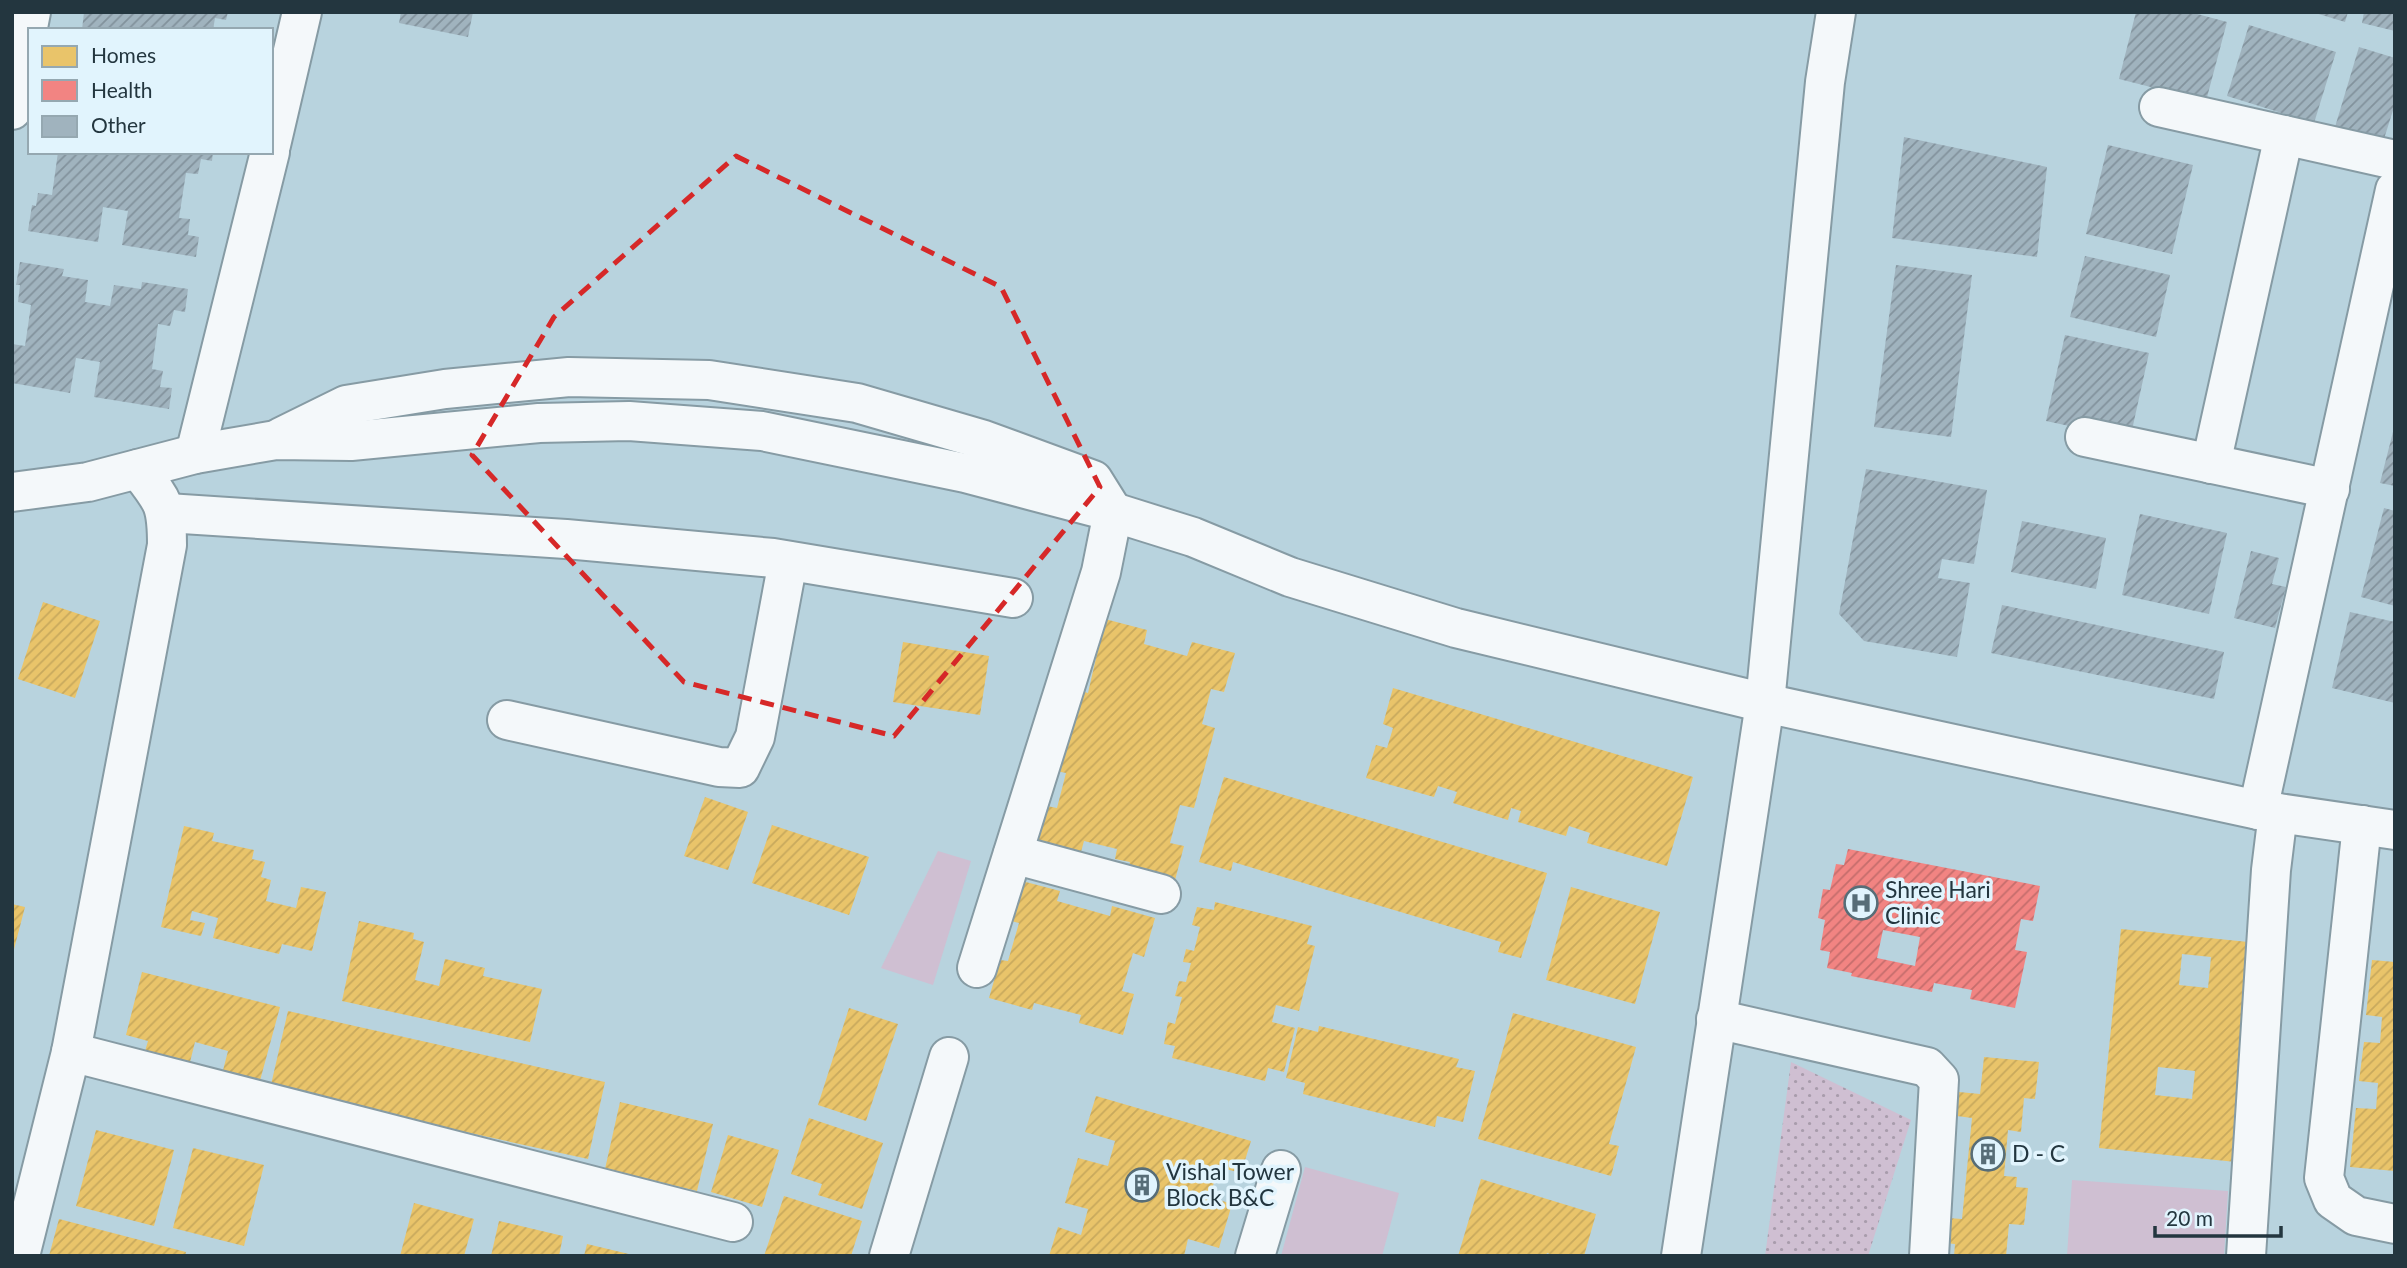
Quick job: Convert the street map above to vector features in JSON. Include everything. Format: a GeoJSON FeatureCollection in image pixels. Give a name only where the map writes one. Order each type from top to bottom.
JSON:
{"type":"FeatureCollection","features":[{"type":"Feature","properties":{"kind":"street"},"geometry":{"type":"LineString","coordinates":[[12,110],[31,12]]}},
{"type":"Feature","properties":{"kind":"street"},"geometry":{"type":"LineString","coordinates":[[273,136],[302,12]]}},
{"type":"Feature","properties":{"kind":"street"},"geometry":{"type":"LineString","coordinates":[[1681,1256],[1765,703],[1825,82],[1836,12]]}},
{"type":"Feature","properties":{"kind":"street"},"geometry":{"type":"LineString","coordinates":[[2159,107],[2395,160]]}},
{"type":"Feature","properties":{"kind":"street"},"geometry":{"type":"LineString","coordinates":[[2211,464],[2284,135]]}},
{"type":"Feature","properties":{"kind":"street"},"geometry":{"type":"LineString","coordinates":[[195,454],[270,154]]}},
{"type":"Feature","properties":{"kind":"street"},"geometry":{"type":"LineString","coordinates":[[2246,1256],[2271,870],[2268,811],[2330,489],[2395,190]]}},
{"type":"Feature","properties":{"kind":"street"},"geometry":{"type":"LineString","coordinates":[[12,492],[88,482],[195,454],[276,440],[346,405],[445,389],[569,377],[709,380],[857,402],[984,440],[1093,480],[1112,512],[1101,572],[977,968]]}},
{"type":"Feature","properties":{"kind":"street"},"geometry":{"type":"LineString","coordinates":[[2085,437],[2330,489]]}},
{"type":"Feature","properties":{"kind":"street"},"geometry":{"type":"LineString","coordinates":[[20,1256],[71,1052],[167,545],[167,513],[158,494],[138,469]]}},
{"type":"Feature","properties":{"kind":"street"},"geometry":{"type":"LineString","coordinates":[[1112,512],[1193,537],[1290,577],[1456,628],[1765,703],[2268,811],[2379,827],[2324,1178],[2333,1200],[2356,1216],[2395,1224]]}},
{"type":"Feature","properties":{"kind":"street"},"geometry":{"type":"LineString","coordinates":[[167,513],[566,539],[788,561],[1013,598]]}},
{"type":"Feature","properties":{"kind":"street"},"geometry":{"type":"LineString","coordinates":[[507,720],[719,767],[740,768],[755,737],[788,561]]}},
{"type":"Feature","properties":{"kind":"street"},"geometry":{"type":"LineString","coordinates":[[1013,854],[1161,894]]}},
{"type":"Feature","properties":{"kind":"street"},"geometry":{"type":"LineString","coordinates":[[1716,1019],[1927,1066],[1939,1080],[1929,1256]]}},
{"type":"Feature","properties":{"kind":"street"},"geometry":{"type":"LineString","coordinates":[[71,1052],[733,1222]]}},
{"type":"Feature","properties":{"kind":"street"},"geometry":{"type":"LineString","coordinates":[[889,1256],[949,1057]]}},
{"type":"Feature","properties":{"kind":"street"},"geometry":{"type":"LineString","coordinates":[[1255,1256],[1281,1170]]}},
{"type":"Feature","properties":{"kind":"highlighted area"},"geometry":{"type":"Polygon","coordinates":[[[736,156],[1001,287],[1100,487],[894,736],[684,682],[472,455],[554,317],[736,156]]]}},
{"type":"Feature","properties":{"kind":"shaded area"},"geometry":{"type":"Polygon","coordinates":[[[938,851],[971,861],[933,985],[881,968],[938,851]]]}},
{"type":"Feature","properties":{"kind":"shaded area"},"geometry":{"type":"Polygon","coordinates":[[[1791,1062],[1911,1120],[1868,1256],[1765,1256],[1791,1062]]]}},
{"type":"Feature","properties":{"kind":"shaded area"},"geometry":{"type":"Polygon","coordinates":[[[1305,1167],[1399,1193],[1382,1256],[1281,1256],[1305,1167]]]}},
{"type":"Feature","properties":{"kind":"shaded area"},"geometry":{"type":"Polygon","coordinates":[[[2072,1180],[2228,1191],[2224,1256],[2067,1256],[2072,1180]]]}},
{"type":"Feature","properties":{"kind":"building: Homes"},"geometry":{"type":"Polygon","coordinates":[[[43,602],[100,621],[75,698],[18,679],[43,602]]]}},
{"type":"Feature","properties":{"kind":"building: Homes"},"geometry":{"type":"Polygon","coordinates":[[[1105,619],[1147,630],[1144,644],[1187,656],[1192,642],[1235,653],[1224,692],[1211,689],[1202,724],[1215,728],[1194,808],[1180,805],[1170,843],[1184,846],[1174,884],[1127,872],[1130,862],[1115,859],[1117,849],[1084,841],[1079,859],[1036,848],[1047,806],[1057,808],[1066,773],[1056,771],[1078,690],[1088,693],[1105,619]]]}},
{"type":"Feature","properties":{"kind":"building: Homes"},"geometry":{"type":"Polygon","coordinates":[[[903,642],[989,656],[980,715],[893,702],[903,642]]]}},
{"type":"Feature","properties":{"kind":"building: Homes"},"geometry":{"type":"Polygon","coordinates":[[[1393,688],[1693,777],[1667,866],[1587,843],[1590,833],[1569,826],[1566,836],[1518,822],[1521,811],[1511,808],[1508,820],[1453,803],[1457,792],[1438,786],[1434,797],[1366,778],[1376,745],[1387,748],[1393,728],[1383,724],[1393,688]]]}},
{"type":"Feature","properties":{"kind":"building: Homes"},"geometry":{"type":"Polygon","coordinates":[[[1224,777],[1547,873],[1521,958],[1498,952],[1501,942],[1233,862],[1231,871],[1199,862],[1224,777]]]}},
{"type":"Feature","properties":{"kind":"building: Homes"},"geometry":{"type":"Polygon","coordinates":[[[705,797],[748,812],[728,870],[684,856],[705,797]]]}},
{"type":"Feature","properties":{"kind":"building: Homes"},"geometry":{"type":"Polygon","coordinates":[[[772,825],[869,857],[849,915],[752,883],[772,825]]]}},
{"type":"Feature","properties":{"kind":"building: Homes"},"geometry":{"type":"Polygon","coordinates":[[[184,826],[214,833],[212,841],[254,850],[252,859],[265,862],[261,877],[271,880],[266,901],[296,908],[301,887],[326,892],[312,951],[282,944],[279,954],[213,938],[218,918],[192,911],[190,920],[205,923],[201,936],[161,927],[184,826]]]}},
{"type":"Feature","properties":{"kind":"building: Homes"},"geometry":{"type":"Polygon","coordinates":[[[1022,881],[1060,891],[1057,901],[1110,916],[1112,906],[1155,918],[1144,957],[1133,953],[1122,991],[1134,994],[1123,1035],[1079,1023],[1081,1015],[1034,1003],[1032,1010],[989,998],[1000,960],[1008,961],[1019,923],[1011,921],[1022,881]]]}},
{"type":"Feature","properties":{"kind":"building: Homes"},"geometry":{"type":"Polygon","coordinates":[[[1571,887],[1660,912],[1635,1004],[1546,980],[1571,887]]]}},
{"type":"Feature","properties":{"kind":"building: Homes"},"geometry":{"type":"Polygon","coordinates":[[[1215,902],[1312,926],[1307,944],[1315,946],[1299,1011],[1276,1005],[1272,1022],[1295,1028],[1284,1072],[1268,1068],[1265,1081],[1172,1058],[1175,1046],[1164,1044],[1168,1022],[1175,1024],[1182,997],[1175,996],[1179,981],[1186,982],[1191,963],[1183,962],[1186,949],[1194,951],[1200,927],[1192,925],[1197,907],[1214,910],[1215,902]]]}},
{"type":"Feature","properties":{"kind":"building: Homes"},"geometry":{"type":"Polygon","coordinates":[[[12,904],[25,907],[13,953],[12,953],[12,904]]]}},
{"type":"Feature","properties":{"kind":"building: Homes"},"geometry":{"type":"Polygon","coordinates":[[[359,921],[414,933],[413,939],[424,942],[415,980],[439,986],[445,959],[485,968],[483,976],[542,989],[530,1042],[342,1001],[359,921]]]}},
{"type":"Feature","properties":{"kind":"building: Homes"},"geometry":{"type":"Polygon","coordinates":[[[2121,929],[2258,943],[2236,1162],[2099,1148],[2121,929]],[[2182,954],[2179,985],[2208,988],[2211,957],[2182,954]],[[2158,1067],[2155,1095],[2192,1099],[2195,1071],[2158,1067]]]}},
{"type":"Feature","properties":{"kind":"building: Homes"},"geometry":{"type":"Polygon","coordinates":[[[2372,960],[2395,962],[2395,1171],[2350,1167],[2356,1108],[2376,1109],[2378,1083],[2359,1081],[2364,1042],[2380,1043],[2382,1017],[2366,1015],[2372,960]]]}},
{"type":"Feature","properties":{"kind":"building: Homes"},"geometry":{"type":"Polygon","coordinates":[[[142,972],[280,1007],[258,1088],[221,1078],[228,1051],[195,1042],[188,1070],[143,1058],[148,1041],[126,1035],[142,972]]]}},
{"type":"Feature","properties":{"kind":"building: Homes"},"geometry":{"type":"Polygon","coordinates":[[[849,1008],[898,1024],[866,1121],[818,1105],[849,1008]]]}},
{"type":"Feature","properties":{"kind":"building: Homes"},"geometry":{"type":"Polygon","coordinates":[[[288,1011],[605,1082],[588,1159],[270,1089],[288,1011]]]}},
{"type":"Feature","properties":{"kind":"building: Homes"},"geometry":{"type":"Polygon","coordinates":[[[1513,1013],[1636,1047],[1609,1144],[1619,1146],[1611,1176],[1478,1139],[1513,1013]]]}},
{"type":"Feature","properties":{"kind":"building: Homes"},"geometry":{"type":"Polygon","coordinates":[[[1319,1026],[1459,1059],[1456,1067],[1475,1071],[1463,1122],[1437,1116],[1435,1127],[1303,1094],[1305,1083],[1286,1078],[1298,1027],[1318,1032],[1319,1026]]]}},
{"type":"Feature","properties":{"kind":"building: Homes","name":"D - C"},"geometry":{"type":"Polygon","coordinates":[[[1984,1057],[2039,1062],[2035,1099],[2024,1098],[2021,1132],[2008,1130],[2004,1176],[2017,1177],[2016,1187],[2028,1188],[2024,1225],[2009,1224],[2006,1256],[1954,1256],[1955,1244],[1945,1243],[1948,1218],[1962,1219],[1972,1118],[1957,1116],[1959,1092],[1980,1094],[1984,1057]]]}},
{"type":"Feature","properties":{"kind":"building: Homes","name":"Vishal Tower Block B&C"},"geometry":{"type":"Polygon","coordinates":[[[1096,1096],[1251,1141],[1241,1173],[1218,1167],[1210,1197],[1232,1204],[1219,1248],[1188,1239],[1184,1256],[1049,1256],[1058,1227],[1081,1235],[1088,1209],[1065,1203],[1078,1158],[1108,1166],[1115,1141],[1085,1132],[1096,1096]]]}},
{"type":"Feature","properties":{"kind":"building: Homes"},"geometry":{"type":"Polygon","coordinates":[[[620,1102],[713,1124],[697,1191],[605,1169],[620,1102]]]}},
{"type":"Feature","properties":{"kind":"building: Homes"},"geometry":{"type":"Polygon","coordinates":[[[809,1118],[883,1143],[862,1209],[818,1195],[822,1184],[791,1174],[809,1118]]]}},
{"type":"Feature","properties":{"kind":"building: Homes"},"geometry":{"type":"Polygon","coordinates":[[[96,1130],[174,1150],[154,1226],[76,1206],[96,1130]]]}},
{"type":"Feature","properties":{"kind":"building: Homes"},"geometry":{"type":"Polygon","coordinates":[[[728,1135],[779,1150],[762,1207],[711,1192],[728,1135]]]}},
{"type":"Feature","properties":{"kind":"building: Homes"},"geometry":{"type":"Polygon","coordinates":[[[193,1148],[264,1165],[244,1246],[173,1228],[193,1148]]]}},
{"type":"Feature","properties":{"kind":"building: Homes"},"geometry":{"type":"Polygon","coordinates":[[[1481,1179],[1596,1214],[1584,1256],[1555,1256],[1547,1253],[1546,1256],[1458,1256],[1481,1179]]]}},
{"type":"Feature","properties":{"kind":"building: Homes"},"geometry":{"type":"Polygon","coordinates":[[[784,1196],[862,1221],[851,1256],[764,1256],[784,1196]]]}},
{"type":"Feature","properties":{"kind":"building: Homes"},"geometry":{"type":"Polygon","coordinates":[[[414,1203],[474,1219],[464,1256],[400,1256],[414,1203]]]}},
{"type":"Feature","properties":{"kind":"building: Homes"},"geometry":{"type":"Polygon","coordinates":[[[59,1219],[186,1252],[185,1256],[49,1256],[59,1219]]]}},
{"type":"Feature","properties":{"kind":"building: Homes"},"geometry":{"type":"Polygon","coordinates":[[[499,1221],[563,1236],[559,1256],[491,1256],[499,1221]]]}},
{"type":"Feature","properties":{"kind":"building: Homes"},"geometry":{"type":"Polygon","coordinates":[[[587,1244],[633,1255],[633,1256],[584,1256],[587,1244]]]}},
{"type":"Feature","properties":{"kind":"building: Health"},"geometry":{"type":"Polygon","coordinates":[[[1848,849],[2040,886],[2033,921],[2021,919],[2015,950],[2027,952],[2015,1008],[1970,999],[1972,990],[1934,983],[1932,992],[1851,976],[1852,973],[1827,968],[1830,952],[1820,950],[1825,920],[1818,918],[1823,889],[1830,890],[1836,864],[1844,865],[1848,849]],[[1883,930],[1877,958],[1915,966],[1920,937],[1883,930]]]}},
{"type":"Feature","properties":{"kind":"building: Other"},"geometry":{"type":"Polygon","coordinates":[[[84,12],[228,12],[226,20],[215,18],[213,28],[82,28],[84,12]]]}},
{"type":"Feature","properties":{"kind":"building: Other"},"geometry":{"type":"Polygon","coordinates":[[[401,12],[473,12],[468,37],[399,23],[401,12]]]}},
{"type":"Feature","properties":{"kind":"building: Other"},"geometry":{"type":"Polygon","coordinates":[[[2136,12],[2190,12],[2227,22],[2206,101],[2119,79],[2136,12]]]}},
{"type":"Feature","properties":{"kind":"building: Other"},"geometry":{"type":"Polygon","coordinates":[[[2312,12],[2348,12],[2345,22],[2312,12]]]}},
{"type":"Feature","properties":{"kind":"building: Other"},"geometry":{"type":"Polygon","coordinates":[[[2364,12],[2395,12],[2395,31],[2362,23],[2364,12]]]}},
{"type":"Feature","properties":{"kind":"building: Other"},"geometry":{"type":"Polygon","coordinates":[[[2249,25],[2336,52],[2314,123],[2227,96],[2249,25]]]}},
{"type":"Feature","properties":{"kind":"building: Other"},"geometry":{"type":"Polygon","coordinates":[[[2359,47],[2395,58],[2395,104],[2383,142],[2335,127],[2359,47]]]}},
{"type":"Feature","properties":{"kind":"building: Other"},"geometry":{"type":"Polygon","coordinates":[[[1904,137],[2047,167],[2037,257],[1892,238],[1904,137]]]}},
{"type":"Feature","properties":{"kind":"building: Other"},"geometry":{"type":"Polygon","coordinates":[[[2108,145],[2193,165],[2172,254],[2086,234],[2108,145]]]}},
{"type":"Feature","properties":{"kind":"building: Other"},"geometry":{"type":"Polygon","coordinates":[[[58,154],[213,154],[212,161],[201,159],[198,174],[186,173],[179,218],[190,219],[188,235],[199,237],[196,257],[122,245],[128,211],[103,207],[98,242],[28,231],[32,205],[36,206],[38,193],[52,195],[58,154]]]}},
{"type":"Feature","properties":{"kind":"building: Other"},"geometry":{"type":"Polygon","coordinates":[[[2085,256],[2170,275],[2156,337],[2070,317],[2085,256]]]}},
{"type":"Feature","properties":{"kind":"building: Other"},"geometry":{"type":"Polygon","coordinates":[[[20,262],[64,269],[62,276],[88,280],[85,302],[110,306],[114,285],[141,289],[142,282],[188,289],[185,312],[174,310],[170,326],[158,324],[152,369],[163,371],[160,387],[172,388],[169,409],[94,397],[100,362],[76,358],[70,393],[12,383],[12,344],[25,346],[31,305],[18,302],[20,285],[16,285],[20,262]]]}},
{"type":"Feature","properties":{"kind":"building: Other"},"geometry":{"type":"Polygon","coordinates":[[[1896,265],[1972,275],[1951,437],[1874,427],[1896,265]]]}},
{"type":"Feature","properties":{"kind":"building: Other"},"geometry":{"type":"Polygon","coordinates":[[[2065,335],[2149,353],[2130,439],[2046,421],[2065,335]]]}},
{"type":"Feature","properties":{"kind":"building: Other"},"geometry":{"type":"Polygon","coordinates":[[[2395,428],[2395,486],[2380,483],[2395,428]]]}},
{"type":"Feature","properties":{"kind":"building: Other"},"geometry":{"type":"Polygon","coordinates":[[[1866,469],[1987,490],[1974,564],[1942,559],[1938,578],[1970,583],[1957,657],[1864,641],[1839,614],[1866,469]]]}},
{"type":"Feature","properties":{"kind":"building: Other"},"geometry":{"type":"Polygon","coordinates":[[[2384,508],[2395,511],[2395,606],[2361,597],[2384,508]]]}},
{"type":"Feature","properties":{"kind":"building: Other"},"geometry":{"type":"Polygon","coordinates":[[[2140,514],[2227,533],[2209,614],[2122,595],[2140,514]]]}},
{"type":"Feature","properties":{"kind":"building: Other"},"geometry":{"type":"Polygon","coordinates":[[[2022,521],[2106,538],[2096,589],[2011,572],[2022,521]]]}},
{"type":"Feature","properties":{"kind":"building: Other"},"geometry":{"type":"Polygon","coordinates":[[[2251,551],[2279,558],[2272,584],[2286,587],[2275,628],[2234,618],[2251,551]]]}},
{"type":"Feature","properties":{"kind":"building: Other"},"geometry":{"type":"Polygon","coordinates":[[[2002,605],[2224,652],[2214,699],[1991,653],[2002,605]]]}},
{"type":"Feature","properties":{"kind":"building: Other"},"geometry":{"type":"Polygon","coordinates":[[[2350,612],[2395,622],[2395,703],[2332,688],[2350,612]]]}},
{"type":"Feature","properties":{"kind":"place","name":"Shree Hari Clinic"},"geometry":{"type":"Point","coordinates":[1861,903]}},
{"type":"Feature","properties":{"kind":"place","name":"D - C"},"geometry":{"type":"Point","coordinates":[1988,1154]}},
{"type":"Feature","properties":{"kind":"place","name":"Vishal Tower Block B&C"},"geometry":{"type":"Point","coordinates":[1142,1185]}}]}
